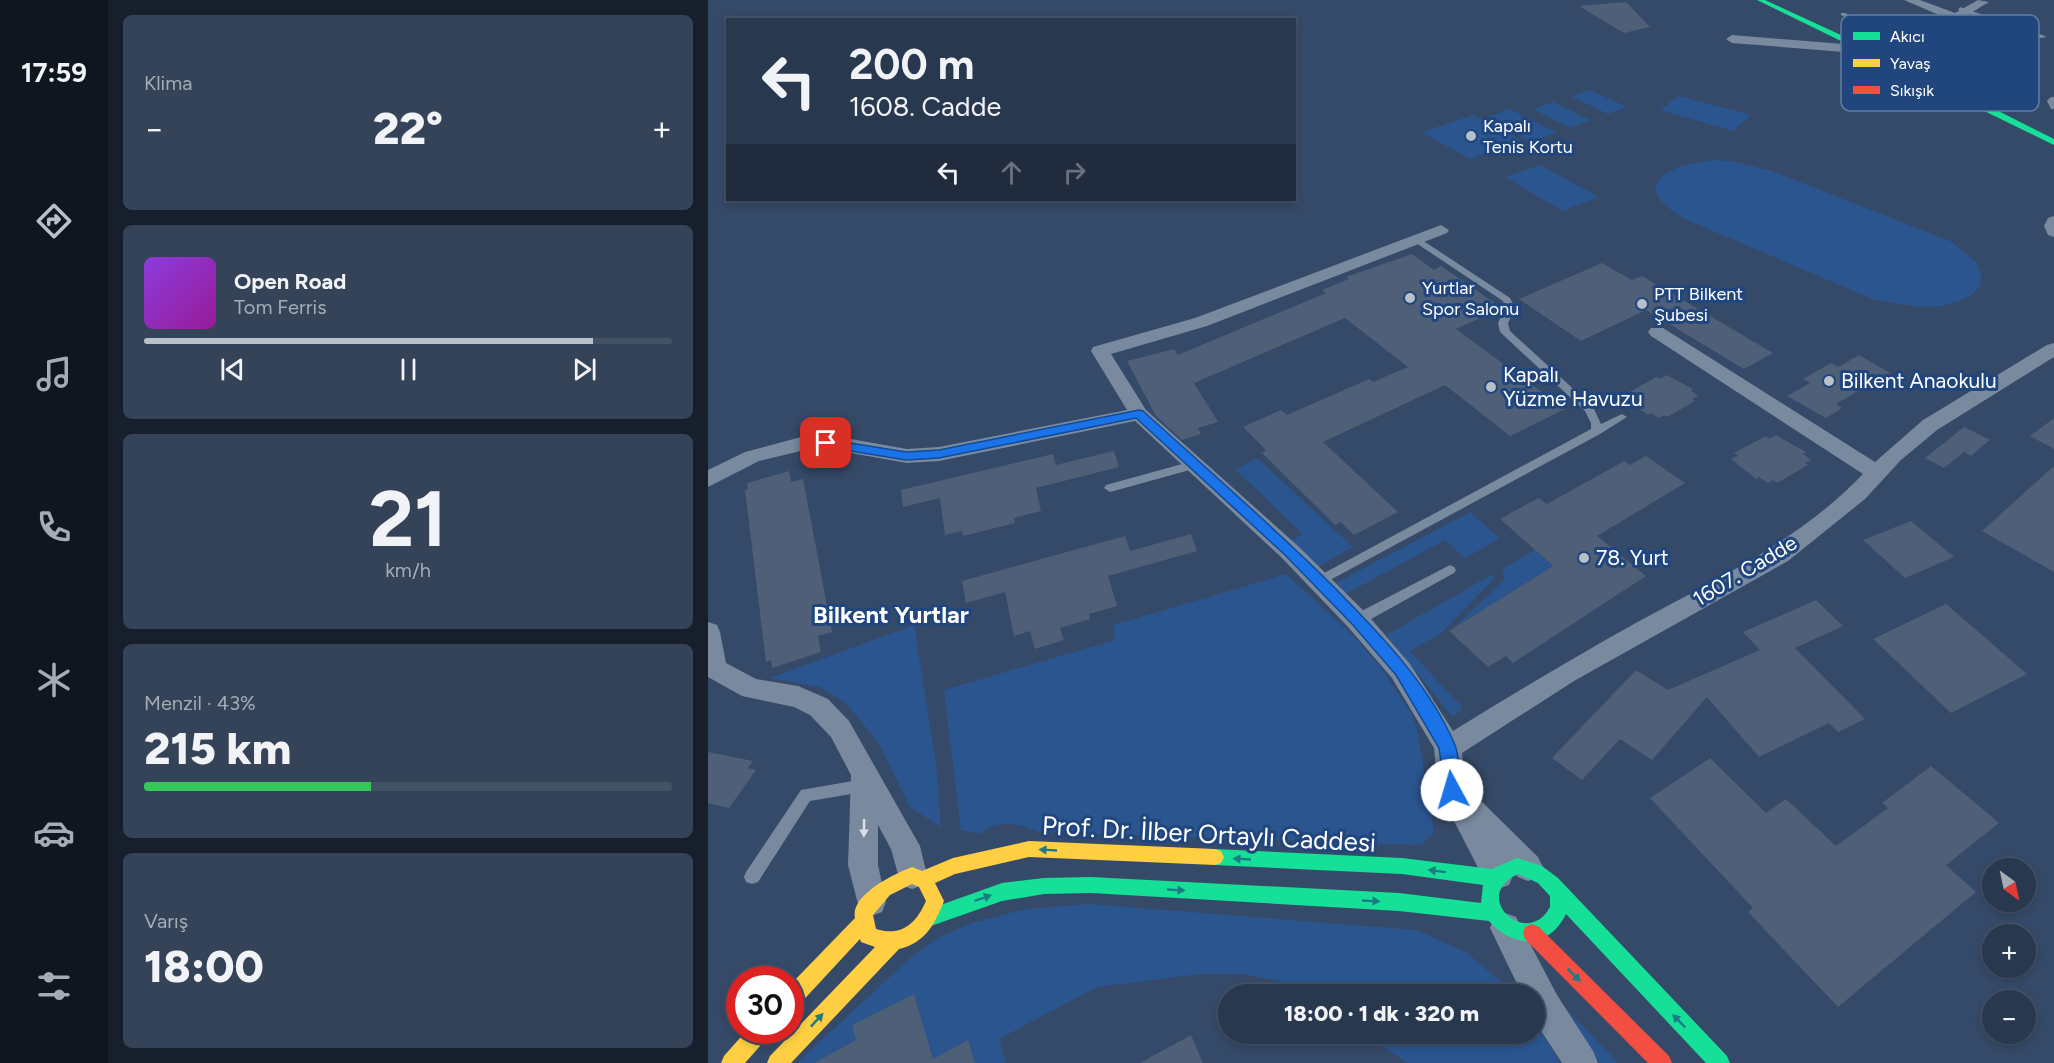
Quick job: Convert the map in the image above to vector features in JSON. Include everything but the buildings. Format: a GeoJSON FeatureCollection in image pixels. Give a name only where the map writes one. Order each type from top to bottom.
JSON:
{"type":"FeatureCollection","features":[{"type":"Feature","properties":{"kind":"street"},"geometry":{"type":"LineString","coordinates":[[1760,0],[1841,38]]}},
{"type":"Feature","properties":{"kind":"street"},"geometry":{"type":"LineString","coordinates":[[1910,0],[1957,13]]}},
{"type":"Feature","properties":{"kind":"street"},"geometry":{"type":"LineString","coordinates":[[1953,15],[1986,1]]}},
{"type":"Feature","properties":{"kind":"street"},"geometry":{"type":"LineString","coordinates":[[1950,15],[1957,13]]}},
{"type":"Feature","properties":{"kind":"street"},"geometry":{"type":"LineString","coordinates":[[1732,39],[1841,48]]}},
{"type":"Feature","properties":{"kind":"street"},"geometry":{"type":"LineString","coordinates":[[1992,111],[2054,142]]}},
{"type":"Feature","properties":{"kind":"street"},"geometry":{"type":"LineString","coordinates":[[2054,221],[2052,226],[2054,232]]}},
{"type":"Feature","properties":{"kind":"street"},"geometry":{"type":"LineString","coordinates":[[1441,230],[1220,315],[1100,351],[1139,414],[1290,552],[1357,620],[1401,671],[1434,721],[1448,748],[1452,790],[1497,876],[1488,895],[1510,924],[1662,1063]]}},
{"type":"Feature","properties":{"kind":"street"},"geometry":{"type":"LineString","coordinates":[[1657,332],[1877,473]]}},
{"type":"Feature","properties":{"kind":"street","name":"1607. Cadde"},"geometry":{"type":"LineString","coordinates":[[1448,748],[1565,674],[1780,555],[1857,494],[1929,425],[2054,349]]}},
{"type":"Feature","properties":{"kind":"street"},"geometry":{"type":"LineString","coordinates":[[708,480],[746,458],[781,448],[811,443],[836,443],[906,456],[939,454],[1139,414]]}},
{"type":"Feature","properties":{"kind":"street"},"geometry":{"type":"LineString","coordinates":[[708,632],[709,647],[716,669],[751,689],[798,697],[819,707],[840,729],[865,778],[905,846],[918,877],[929,884],[935,901],[926,923],[904,940],[884,944],[868,936],[863,865],[865,778]]}},
{"type":"Feature","properties":{"kind":"street"},"geometry":{"type":"LineString","coordinates":[[1452,790],[1528,867],[1546,876],[1558,892],[1720,1063]]}},
{"type":"Feature","properties":{"kind":"street","name":"Prof. Dr. İlber Ortaylı Caddesi"},"geometry":{"type":"LineString","coordinates":[[918,877],[953,866],[1029,849],[1402,866],[1497,876],[1517,866],[1528,867]]}},
{"type":"Feature","properties":{"kind":"street"},"geometry":{"type":"LineString","coordinates":[[804,984],[867,912],[878,893],[899,879],[918,877]]}},
{"type":"Feature","properties":{"kind":"street"},"geometry":{"type":"LineString","coordinates":[[928,918],[1002,892],[1044,886],[1091,885],[1399,902],[1543,930],[1558,914],[1558,892]]}},
{"type":"Feature","properties":{"kind":"street"},"geometry":{"type":"LineString","coordinates":[[1510,924],[1545,1007],[1581,1063]]}},
{"type":"Feature","properties":{"kind":"street"},"geometry":{"type":"LineString","coordinates":[[777,1063],[893,942]]}},
{"type":"Feature","properties":{"kind":"street"},"geometry":{"type":"LineString","coordinates":[[731,1063],[748,1044]]}},
{"type":"Feature","properties":{"kind":"lane"},"geometry":{"type":"LineString","coordinates":[[1957,13],[1964,15]]}},
{"type":"Feature","properties":{"kind":"lane"},"geometry":{"type":"LineString","coordinates":[[2039,36],[2043,37]]}},
{"type":"Feature","properties":{"kind":"lane"},"geometry":{"type":"LineString","coordinates":[[2054,99],[2051,101],[2054,107]]}},
{"type":"Feature","properties":{"kind":"lane"},"geometry":{"type":"LineString","coordinates":[[1416,239],[1507,300],[1510,308],[1503,323],[1505,332],[1589,409],[1596,423],[1596,432]]}},
{"type":"Feature","properties":{"kind":"lane"},"geometry":{"type":"LineString","coordinates":[[1319,581],[1622,417]]}},
{"type":"Feature","properties":{"kind":"lane"},"geometry":{"type":"LineString","coordinates":[[1110,488],[1193,465]]}},
{"type":"Feature","properties":{"kind":"lane"},"geometry":{"type":"LineString","coordinates":[[1357,620],[1450,570]]}},
{"type":"Feature","properties":{"kind":"lane"},"geometry":{"type":"LineString","coordinates":[[753,877],[806,795],[865,778]]}},
{"type":"Feature","properties":{"kind":"shaded area"},"geometry":{"type":"Polygon","coordinates":[[[1590,90],[1627,107],[1608,114],[1571,96],[1590,90]]]}},
{"type":"Feature","properties":{"kind":"shaded area"},"geometry":{"type":"Polygon","coordinates":[[[1679,96],[1751,115],[1733,131],[1660,110],[1679,96]]]}},
{"type":"Feature","properties":{"kind":"shaded area"},"geometry":{"type":"Polygon","coordinates":[[[1553,102],[1590,120],[1570,128],[1533,109],[1553,102]]]}},
{"type":"Feature","properties":{"kind":"shaded area"},"geometry":{"type":"Polygon","coordinates":[[[1510,109],[1557,133],[1532,142],[1485,118],[1510,109]]]}},
{"type":"Feature","properties":{"kind":"shaded area","name":"Kapalı Tenis Kortu"},"geometry":{"type":"Polygon","coordinates":[[[1473,115],[1521,140],[1470,159],[1422,132],[1473,115]]]}},
{"type":"Feature","properties":{"kind":"shaded area"},"geometry":{"type":"Polygon","coordinates":[[[1717,160],[1772,171],[1952,242],[1977,263],[1981,274],[1980,285],[1973,294],[1960,301],[1942,306],[1921,307],[1875,300],[1687,220],[1668,207],[1658,196],[1656,186],[1660,178],[1670,171],[1700,162],[1717,160]]]}},
{"type":"Feature","properties":{"kind":"shaded area"},"geometry":{"type":"Polygon","coordinates":[[[1540,165],[1599,197],[1563,211],[1505,177],[1540,165]]]}},
{"type":"Feature","properties":{"kind":"shaded area"},"geometry":{"type":"Polygon","coordinates":[[[1257,458],[1353,547],[1317,567],[1291,541],[1303,534],[1235,469],[1257,458]]]}},
{"type":"Feature","properties":{"kind":"shaded area"},"geometry":{"type":"Polygon","coordinates":[[[1470,512],[1500,539],[1465,558],[1445,540],[1344,595],[1334,584],[1470,512]]]}},
{"type":"Feature","properties":{"kind":"shaded area"},"geometry":{"type":"Polygon","coordinates":[[[1535,550],[1553,566],[1452,629],[1504,580],[1503,568],[1535,550]]]}},
{"type":"Feature","properties":{"kind":"shaded area"},"geometry":{"type":"Polygon","coordinates":[[[1286,574],[1349,632],[1379,665],[1412,715],[1418,733],[1434,832],[1421,845],[1038,832],[1023,826],[1008,824],[994,826],[980,834],[961,830],[944,690],[1115,640],[1113,625],[1286,574]]]}},
{"type":"Feature","properties":{"kind":"shaded area"},"geometry":{"type":"Polygon","coordinates":[[[1493,574],[1493,580],[1440,634],[1410,651],[1462,707],[1462,711],[1452,716],[1386,635],[1493,574]]]}},
{"type":"Feature","properties":{"kind":"shaded area"},"geometry":{"type":"Polygon","coordinates":[[[914,625],[936,764],[941,827],[910,807],[878,742],[846,703],[820,687],[770,678],[914,625]]]}},
{"type":"Feature","properties":{"kind":"shaded area"},"geometry":{"type":"Polygon","coordinates":[[[1089,904],[1416,930],[1466,952],[1503,984],[1293,984],[1244,974],[1200,974],[1097,987],[999,1039],[1006,1063],[975,1063],[968,1040],[933,1059],[914,994],[853,1025],[856,1040],[817,1063],[797,1063],[909,959],[941,936],[972,923],[1026,909],[1089,904]]]}},
{"type":"Feature","properties":{"kind":"shaded area"},"geometry":{"type":"Polygon","coordinates":[[[1562,1005],[1618,1063],[1599,1063],[1562,1005]]]}},
{"type":"Feature","properties":{"kind":"shaded area"},"geometry":{"type":"Polygon","coordinates":[[[1545,1038],[1560,1063],[1407,1063],[1386,1048],[1375,1044],[1545,1044],[1545,1038]]]}},
{"type":"Feature","properties":{"kind":"traffic: fast"},"geometry":{"type":"LineString","coordinates":[[1760,0],[1841,38]]}},
{"type":"Feature","properties":{"kind":"traffic: fast"},"geometry":{"type":"LineString","coordinates":[[1992,111],[2054,142]]}},
{"type":"Feature","properties":{"kind":"traffic: fast"},"geometry":{"type":"LineString","coordinates":[[1215,857],[1402,866],[1495,878]]}},
{"type":"Feature","properties":{"kind":"traffic: fast"},"geometry":{"type":"LineString","coordinates":[[1517,866],[1544,877],[1558,891],[1559,909],[1554,919],[1542,930],[1528,933],[1515,931],[1503,924],[1494,914],[1489,902],[1490,889],[1497,877],[1517,866]]}},
{"type":"Feature","properties":{"kind":"traffic: fast"},"geometry":{"type":"LineString","coordinates":[[928,918],[1002,892],[1044,886],[1091,885],[1399,902],[1493,913]]}},
{"type":"Feature","properties":{"kind":"traffic: fast"},"geometry":{"type":"LineString","coordinates":[[1558,892],[1720,1063]]}},
{"type":"Feature","properties":{"kind":"traffic: slow"},"geometry":{"type":"LineString","coordinates":[[924,879],[953,866],[1029,849],[1215,857]]}},
{"type":"Feature","properties":{"kind":"traffic: slow"},"geometry":{"type":"LineString","coordinates":[[912,875],[925,881],[935,901],[925,922],[918,930],[902,940],[881,940],[868,936],[863,912],[884,889],[912,875]]}},
{"type":"Feature","properties":{"kind":"traffic: slow"},"geometry":{"type":"LineString","coordinates":[[804,985],[863,923]]}},
{"type":"Feature","properties":{"kind":"traffic: slow"},"geometry":{"type":"LineString","coordinates":[[777,1063],[893,942]]}},
{"type":"Feature","properties":{"kind":"traffic: slow"},"geometry":{"type":"LineString","coordinates":[[731,1063],[748,1044]]}},
{"type":"Feature","properties":{"kind":"traffic: jam"},"geometry":{"type":"LineString","coordinates":[[1532,933],[1662,1063]]}},
{"type":"Feature","properties":{"kind":"place","name":"Kapalı Tenis Kortu"},"geometry":{"type":"Point","coordinates":[1471,136]}},
{"type":"Feature","properties":{"kind":"place","name":"Yurtlar Spor Salonu"},"geometry":{"type":"Point","coordinates":[1410,298]}},
{"type":"Feature","properties":{"kind":"place","name":"PTT Bilkent Şubesi"},"geometry":{"type":"Point","coordinates":[1642,304]}},
{"type":"Feature","properties":{"kind":"place","name":"Bilkent Anaokulu"},"geometry":{"type":"Point","coordinates":[1829,381]}},
{"type":"Feature","properties":{"kind":"place","name":"Kapalı Yüzme Havuzu"},"geometry":{"type":"Point","coordinates":[1491,387]}},
{"type":"Feature","properties":{"kind":"place","name":"78. Yurt"},"geometry":{"type":"Point","coordinates":[1584,558]}},
{"type":"Feature","properties":{"kind":"district","name":"Bilkent Yurtlar"},"geometry":{"type":"Point","coordinates":[891,615]}},
{"type":"Feature","properties":{"kind":"route"},"geometry":{"type":"LineString","coordinates":[[826,443],[906,456],[939,454],[1139,414],[1218,489],[1290,552],[1357,620],[1401,671],[1434,721],[1448,748],[1452,790]]}}]}
